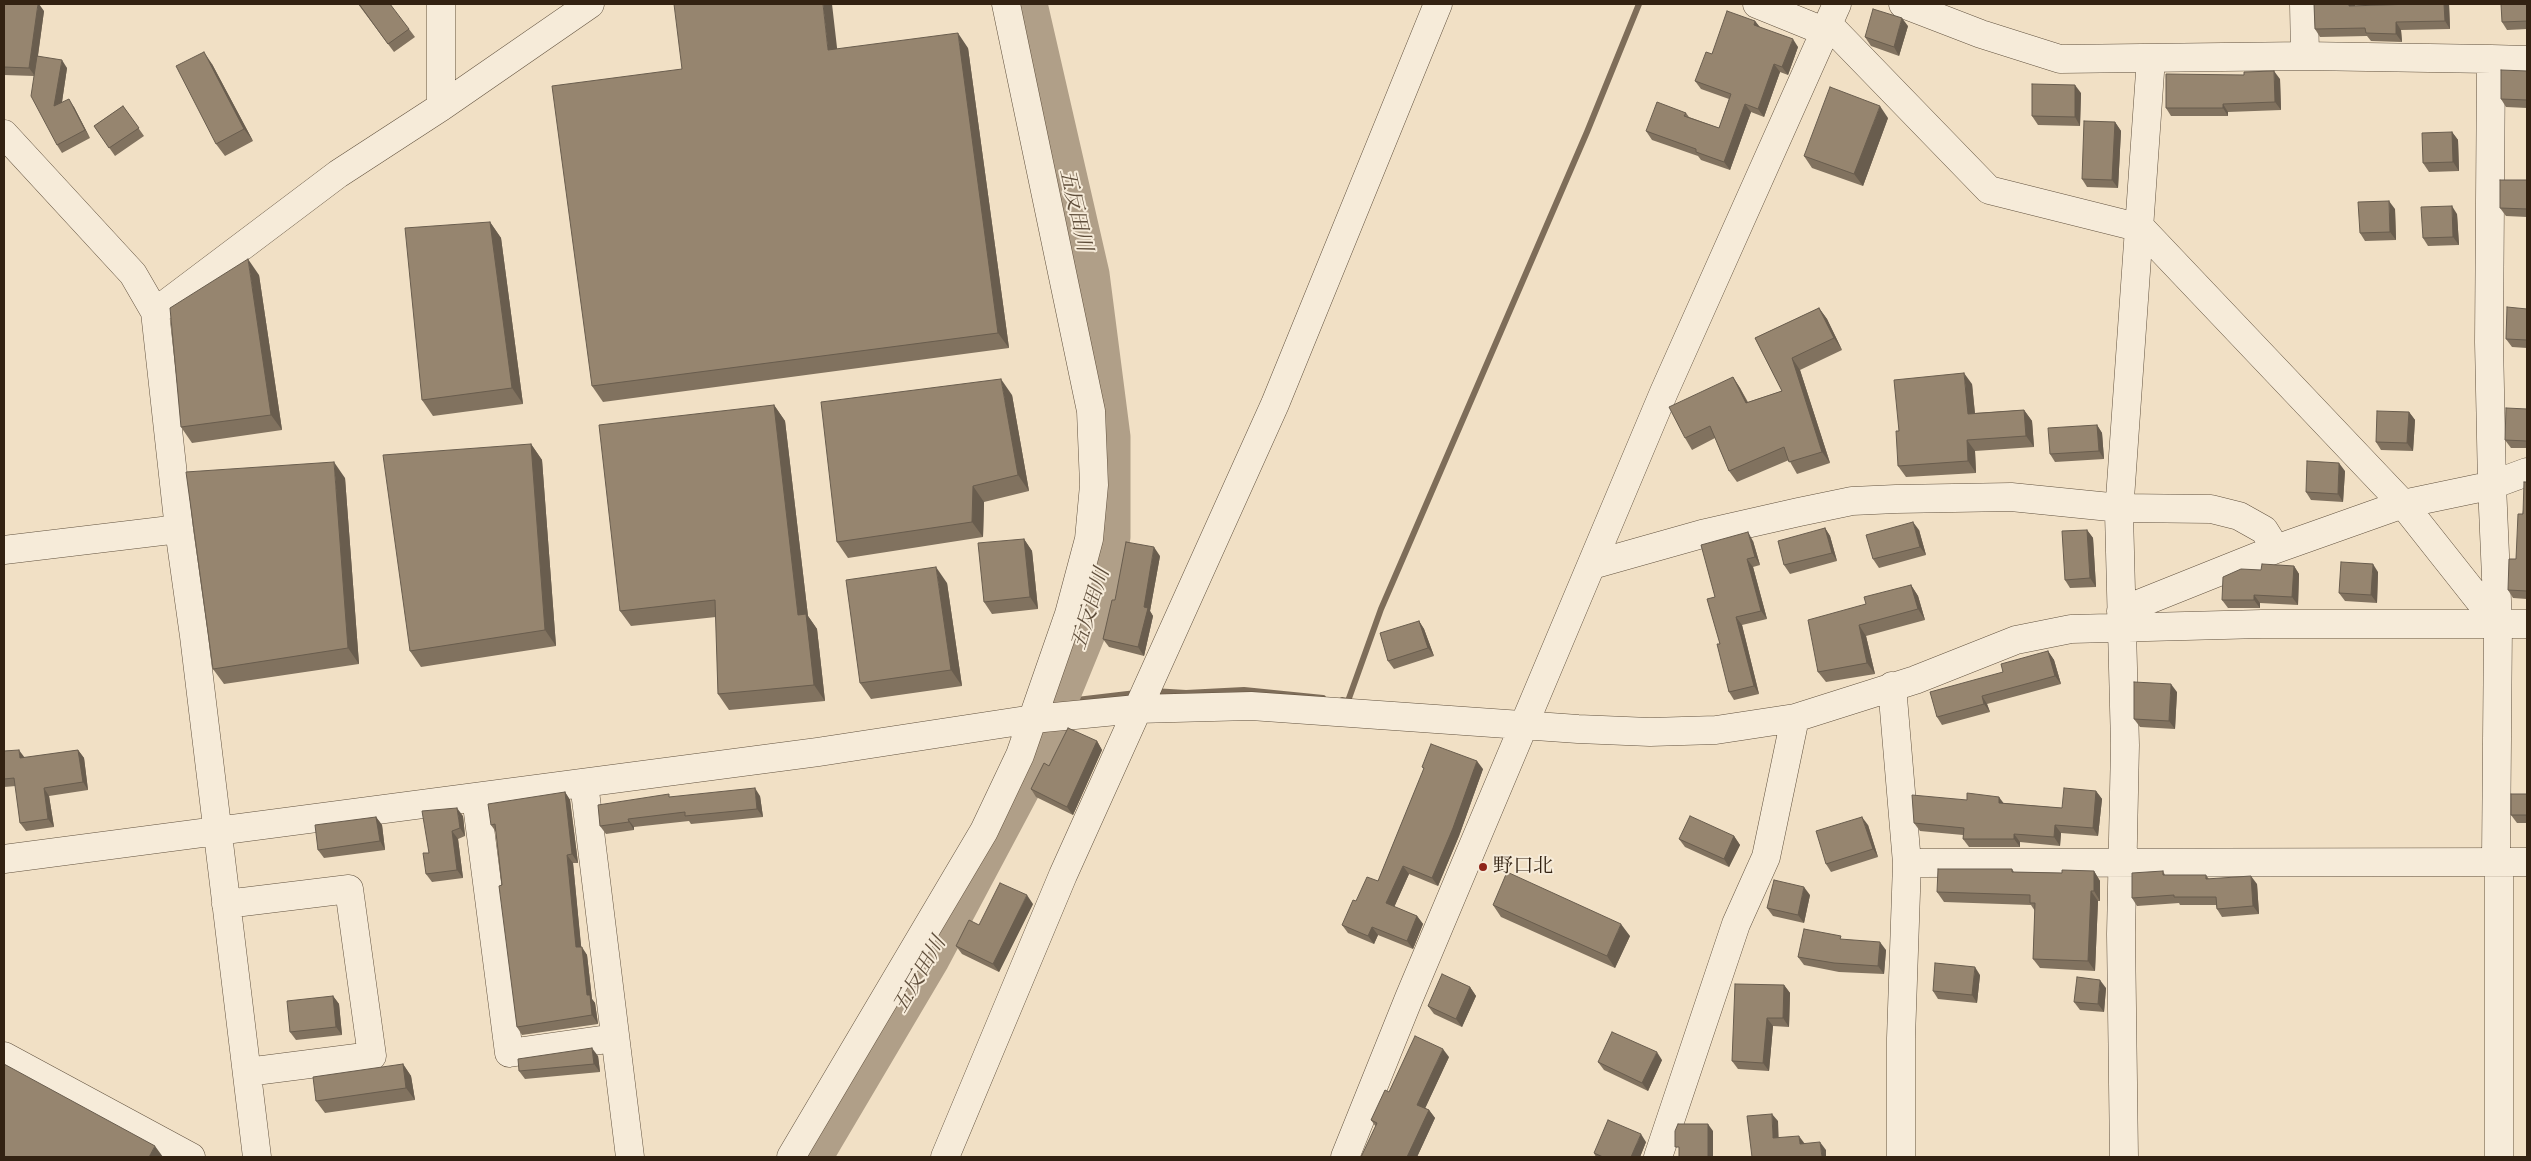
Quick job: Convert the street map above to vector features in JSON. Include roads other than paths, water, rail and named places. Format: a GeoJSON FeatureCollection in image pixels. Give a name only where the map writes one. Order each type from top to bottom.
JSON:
{"type":"FeatureCollection","features":[{"type":"Feature","properties":{"kind":"street"},"geometry":{"type":"LineString","coordinates":[[441,4],[441,107]]}},
{"type":"Feature","properties":{"kind":"street"},"geometry":{"type":"LineString","coordinates":[[154,312],[338,174],[441,107],[590,4]]}},
{"type":"Feature","properties":{"kind":"street"},"geometry":{"type":"LineString","coordinates":[[791,1157],[984,831],[1020,755],[1048,719],[1069,614],[1089,539],[1094,485],[1091,411],[1006,4]]}},
{"type":"Feature","properties":{"kind":"street"},"geometry":{"type":"LineString","coordinates":[[945,1157],[1057,890],[1275,404],[1438,4]]}},
{"type":"Feature","properties":{"kind":"street"},"geometry":{"type":"LineString","coordinates":[[1757,4],[1831,20],[1989,190],[2141,228],[2519,625]]}},
{"type":"Feature","properties":{"kind":"street"},"geometry":{"type":"LineString","coordinates":[[1904,4],[1981,34],[2060,59],[2305,56],[2527,60]]}},
{"type":"Feature","properties":{"kind":"street"},"geometry":{"type":"LineString","coordinates":[[2304,4],[2305,56]]}},
{"type":"Feature","properties":{"kind":"street"},"geometry":{"type":"LineString","coordinates":[[1345,1157],[1409,998],[1668,383],[1831,20]]}},
{"type":"Feature","properties":{"kind":"street"},"geometry":{"type":"LineString","coordinates":[[2124,1157],[2121,943],[2124,863],[2120,508],[2126,404],[2141,228],[2151,58]]}},
{"type":"Feature","properties":{"kind":"street"},"geometry":{"type":"LineString","coordinates":[[2491,59],[2489,342],[2492,485],[2519,625],[2496,857],[2499,862],[2499,1157]]}},
{"type":"Feature","properties":{"kind":"street"},"geometry":{"type":"LineString","coordinates":[[4,134],[134,274],[154,312],[257,1157]]}},
{"type":"Feature","properties":{"kind":"street"},"geometry":{"type":"LineString","coordinates":[[4,859],[584,783],[1048,719],[1142,698],[1335,714],[1650,732],[1716,730],[1795,718],[1915,680],[2016,640],[2122,618],[2276,549],[2403,504],[2492,485],[2527,472]]}},
{"type":"Feature","properties":{"kind":"street"},"geometry":{"type":"LineString","coordinates":[[1592,565],[1702,534],[1852,502],[2011,497],[2120,508],[2211,509],[2238,516],[2264,530],[2276,549]]}},
{"type":"Feature","properties":{"kind":"street"},"geometry":{"type":"LineString","coordinates":[[4,550],[179,529]]}},
{"type":"Feature","properties":{"kind":"street"},"geometry":{"type":"LineString","coordinates":[[2122,618],[2519,625]]}},
{"type":"Feature","properties":{"kind":"street"},"geometry":{"type":"LineString","coordinates":[[1892,686],[1907,863],[1901,1018],[1901,1157]]}},
{"type":"Feature","properties":{"kind":"street"},"geometry":{"type":"LineString","coordinates":[[1658,1157],[1736,924],[1766,856],[1795,718]]}},
{"type":"Feature","properties":{"kind":"street"},"geometry":{"type":"LineString","coordinates":[[584,783],[630,1157]]}},
{"type":"Feature","properties":{"kind":"street"},"geometry":{"type":"LineString","coordinates":[[476,797],[509,1053],[615,1038]]}},
{"type":"Feature","properties":{"kind":"street"},"geometry":{"type":"LineString","coordinates":[[1907,863],[2527,862]]}},
{"type":"Feature","properties":{"kind":"street"},"geometry":{"type":"LineString","coordinates":[[226,904],[349,888],[372,1056],[247,1072]]}},
{"type":"Feature","properties":{"kind":"street"},"geometry":{"type":"LineString","coordinates":[[4,1056],[191,1157]]}},
{"type":"Feature","properties":{"kind":"waterway","name":"五反田川"},"geometry":{"type":"LineString","coordinates":[[813,1157],[930,959],[1030,771],[1087,631],[1111,537],[1111,437],[1090,274],[1028,4]]}},
{"type":"Feature","properties":{"kind":"waterway"},"geometry":{"type":"LineString","coordinates":[[1342,700],[1348,701],[1381,609],[1587,132],[1639,4]]}},
{"type":"Feature","properties":{"kind":"waterway"},"geometry":{"type":"LineString","coordinates":[[1153,691],[1186,693],[1244,690],[1323,698]]}},
{"type":"Feature","properties":{"kind":"waterway"},"geometry":{"type":"LineString","coordinates":[[1060,702],[1136,693]]}},
{"type":"Feature","properties":{"kind":"place","name":"野口北"},"geometry":{"type":"Point","coordinates":[1483,867]}}]}
